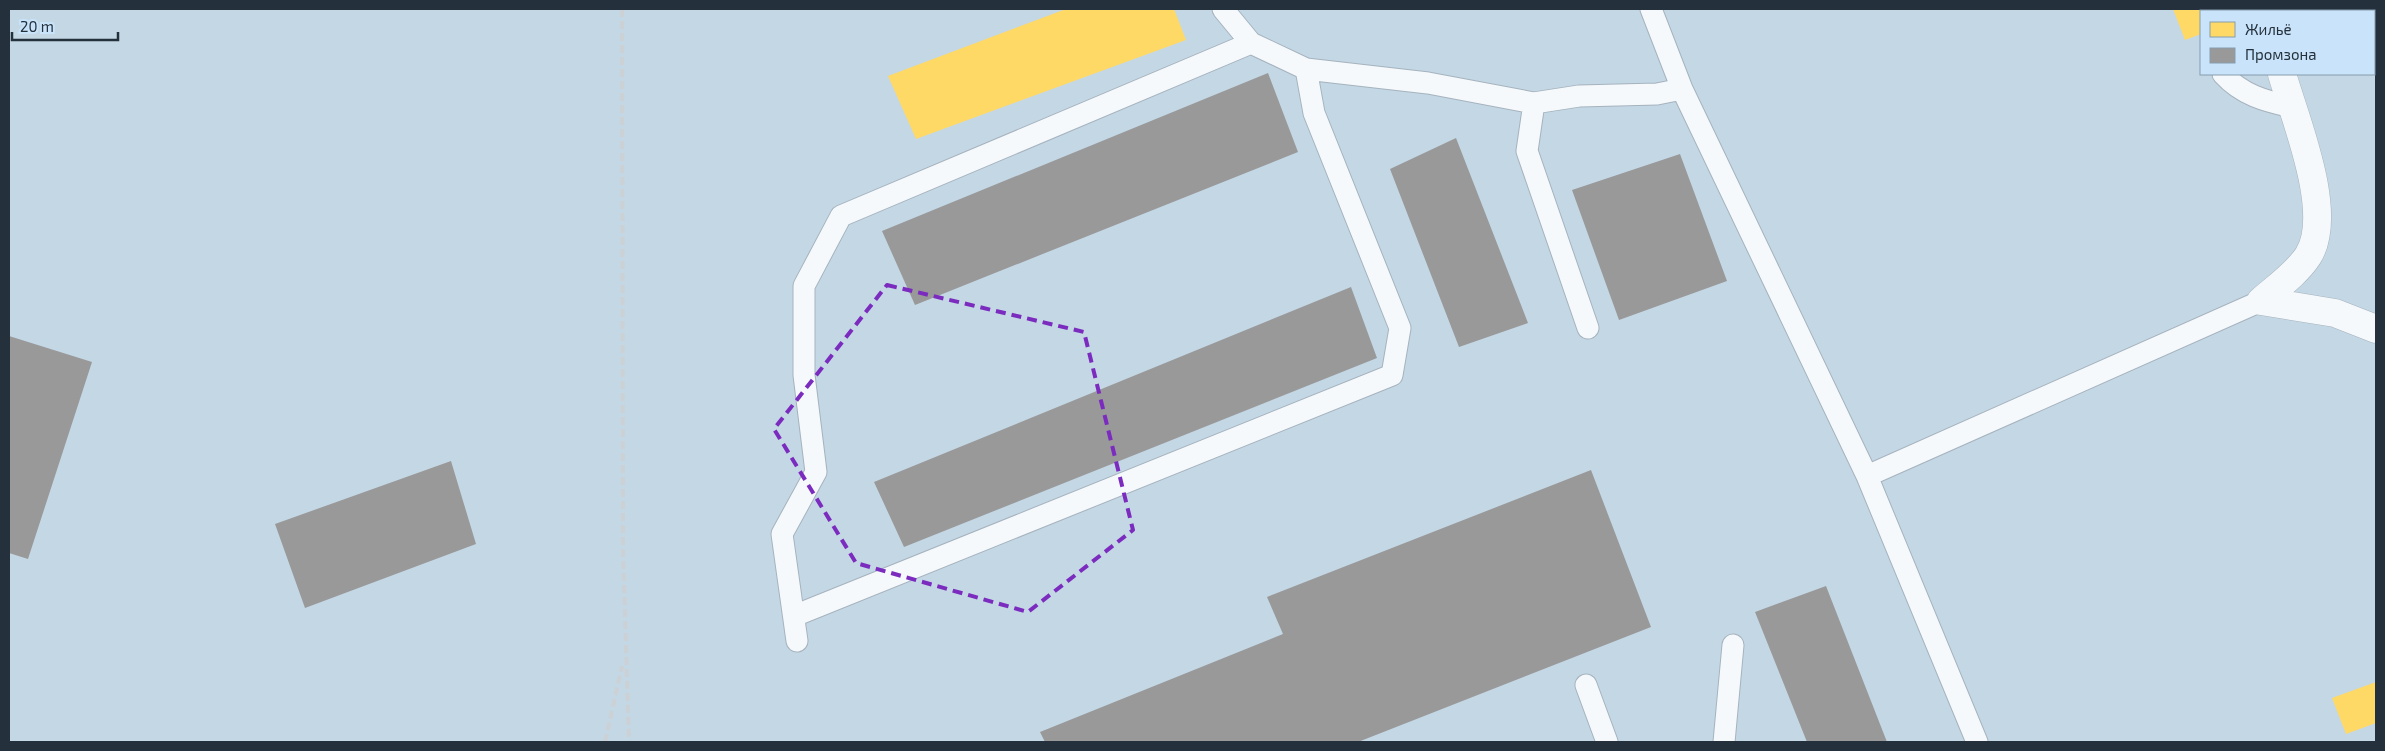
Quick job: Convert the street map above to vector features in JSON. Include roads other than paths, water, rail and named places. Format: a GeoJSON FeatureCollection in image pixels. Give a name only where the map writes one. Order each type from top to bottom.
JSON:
{"type":"FeatureCollection","features":[{"type":"Feature","properties":{"kind":"street"},"geometry":{"type":"LineString","coordinates":[[2261,301],[2302,265],[2309,255],[2317,233],[2317,195],[2282,75]]}},
{"type":"Feature","properties":{"kind":"street"},"geometry":{"type":"LineString","coordinates":[[2261,301],[2335,313],[2376,329]]}},
{"type":"Feature","properties":{"kind":"lane"},"geometry":{"type":"LineString","coordinates":[[1223,9],[1251,43],[1306,69],[1428,83],[1534,103],[1578,96],[1657,94],[1682,89]]}},
{"type":"Feature","properties":{"kind":"lane"},"geometry":{"type":"LineString","coordinates":[[1651,9],[1682,89],[1867,476],[1977,742]]}},
{"type":"Feature","properties":{"kind":"lane"},"geometry":{"type":"LineString","coordinates":[[797,641],[782,534],[816,472],[804,375],[804,286],[841,216],[1251,43]]}},
{"type":"Feature","properties":{"kind":"lane"},"geometry":{"type":"LineString","coordinates":[[794,616],[1392,375],[1400,328],[1314,113],[1306,69]]}},
{"type":"Feature","properties":{"kind":"lane"},"geometry":{"type":"LineString","coordinates":[[2223,75],[2235,86],[2250,95],[2292,107]]}},
{"type":"Feature","properties":{"kind":"lane"},"geometry":{"type":"LineString","coordinates":[[1534,103],[1527,152],[1588,328]]}},
{"type":"Feature","properties":{"kind":"lane"},"geometry":{"type":"LineString","coordinates":[[1867,476],[2261,301]]}},
{"type":"Feature","properties":{"kind":"lane"},"geometry":{"type":"LineString","coordinates":[[1724,742],[1732,645]]}},
{"type":"Feature","properties":{"kind":"lane"},"geometry":{"type":"LineString","coordinates":[[1586,685],[1608,742]]}},
{"type":"Feature","properties":{"kind":"railway"},"geometry":{"type":"LineString","coordinates":[[622,9],[623,549],[629,742]]}},
{"type":"Feature","properties":{"kind":"railway"},"geometry":{"type":"LineString","coordinates":[[605,742],[622,666]]}}]}
